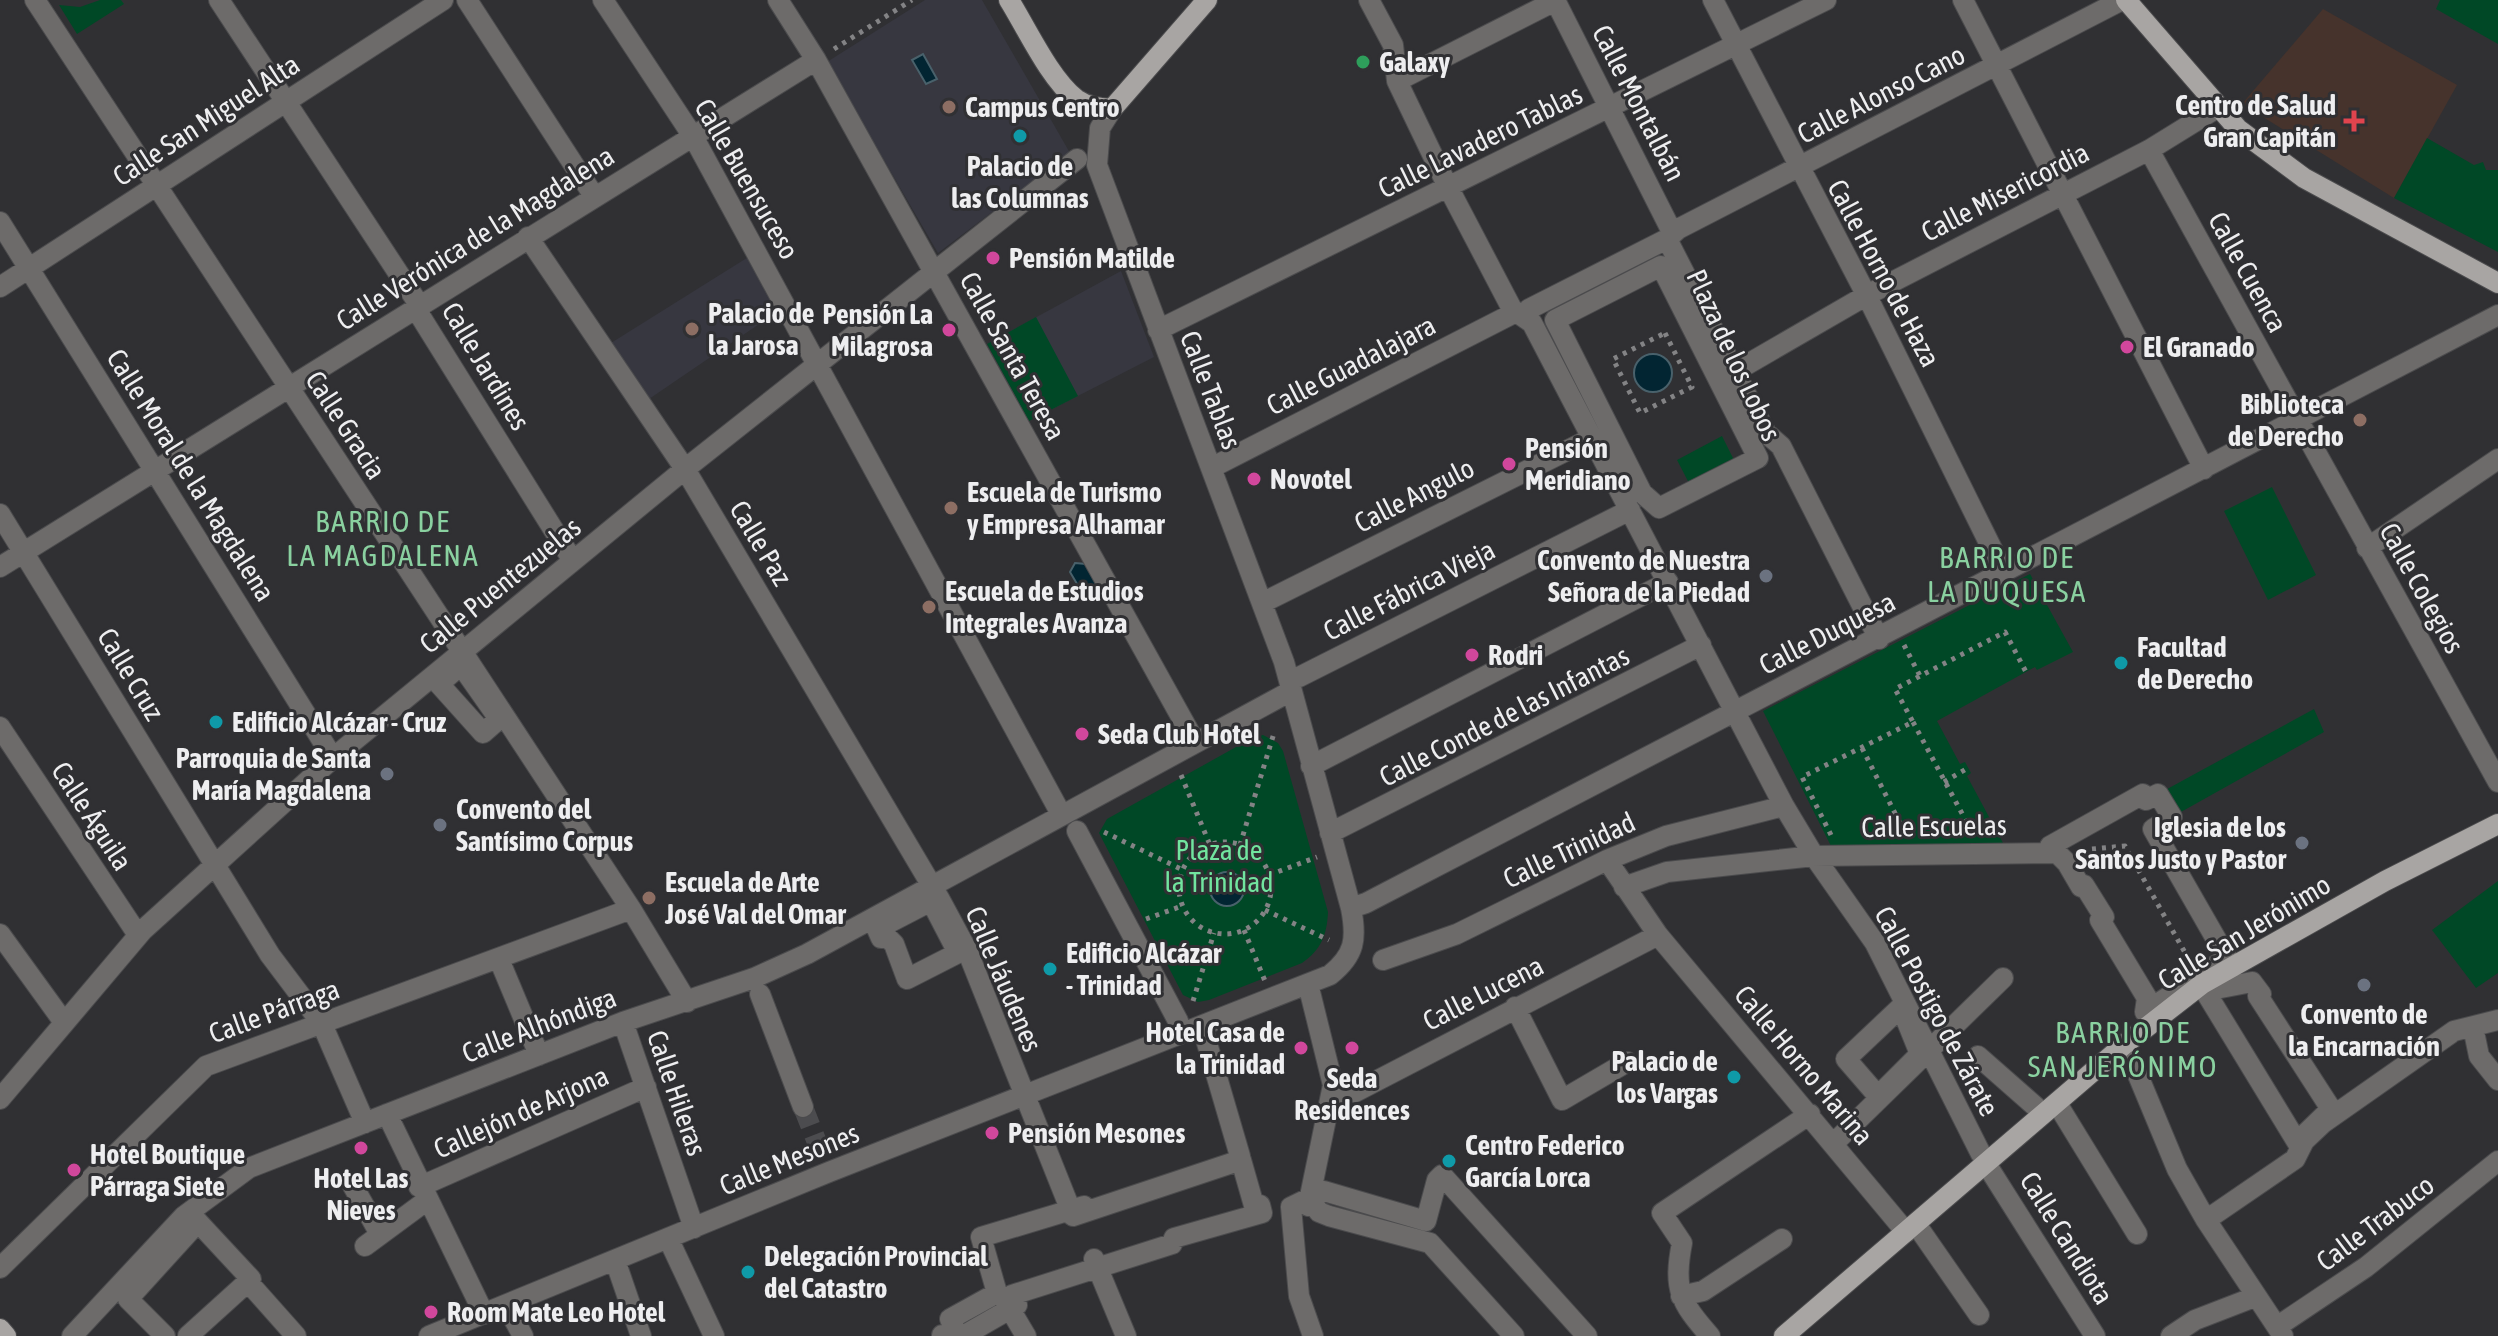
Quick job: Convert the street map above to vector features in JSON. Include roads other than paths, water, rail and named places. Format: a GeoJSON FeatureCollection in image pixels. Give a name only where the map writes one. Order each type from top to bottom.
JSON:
{"type":"FeatureCollection","features":[{"type":"Feature","properties":{"kind":"main road"},"geometry":{"type":"LineString","coordinates":[[1009,0],[1060,82],[1076,100],[1091,107],[1112,109],[1207,0]]}},
{"type":"Feature","properties":{"kind":"main road"},"geometry":{"type":"LineString","coordinates":[[2124,0],[2238,129],[2304,178],[2498,283]]}},
{"type":"Feature","properties":{"kind":"main road","name":"Calle San Jerónimo"},"geometry":{"type":"LineString","coordinates":[[1784,1336],[1913,1231],[2125,1044],[2202,984],[2385,881],[2498,824]]}},
{"type":"Feature","properties":{"kind":"main road"},"geometry":{"type":"LineString","coordinates":[[0,1329],[6,1336]]}},
{"type":"Feature","properties":{"kind":"street","name":"Calle Gracia"},"geometry":{"type":"LineString","coordinates":[[35,0],[631,909],[687,1002]]}},
{"type":"Feature","properties":{"kind":"street","name":"Calle Jardines"},"geometry":{"type":"LineString","coordinates":[[219,0],[288,100],[573,561]]}},
{"type":"Feature","properties":{"kind":"street","name":"Calle San Miguel Alta"},"geometry":{"type":"LineString","coordinates":[[0,287],[443,0]]}},
{"type":"Feature","properties":{"kind":"street"},"geometry":{"type":"LineString","coordinates":[[467,0],[594,196]]}},
{"type":"Feature","properties":{"kind":"street","name":"Calle Buensuceso"},"geometry":{"type":"LineString","coordinates":[[603,0],[694,138],[1061,814]]}},
{"type":"Feature","properties":{"kind":"street","name":"Calle Santa Teresa"},"geometry":{"type":"LineString","coordinates":[[778,0],[816,60],[1195,742]]}},
{"type":"Feature","properties":{"kind":"street"},"geometry":{"type":"LineString","coordinates":[[1369,0],[1393,45],[1397,81],[1448,188],[1520,314],[1532,323],[1630,510]]}},
{"type":"Feature","properties":{"kind":"street"},"geometry":{"type":"LineString","coordinates":[[1397,81],[1555,0]]}},
{"type":"Feature","properties":{"kind":"street","name":"Calle Montalbán"},"geometry":{"type":"LineString","coordinates":[[1555,0],[1670,236]]}},
{"type":"Feature","properties":{"kind":"street","name":"Calle Horno de Haza"},"geometry":{"type":"LineString","coordinates":[[1713,0],[1867,295],[2004,573]]}},
{"type":"Feature","properties":{"kind":"street","name":"Calle Lavadero Tablas"},"geometry":{"type":"LineString","coordinates":[[1158,330],[1826,0]]}},
{"type":"Feature","properties":{"kind":"street"},"geometry":{"type":"LineString","coordinates":[[1963,0],[2204,469]]}},
{"type":"Feature","properties":{"kind":"street","name":"Calle Alonso Cano"},"geometry":{"type":"LineString","coordinates":[[1670,236],[2124,0]]}},
{"type":"Feature","properties":{"kind":"street","name":"Calle Verónica de la Magdalena"},"geometry":{"type":"LineString","coordinates":[[0,567],[816,60]]}},
{"type":"Feature","properties":{"kind":"street","name":"Calle Misericordia"},"geometry":{"type":"LineString","coordinates":[[1734,372],[1867,295],[2149,150],[2217,108]]}},
{"type":"Feature","properties":{"kind":"street","name":"Calle Tablas"},"geometry":{"type":"LineString","coordinates":[[1112,109],[1100,128],[1097,165],[1295,684]]}},
{"type":"Feature","properties":{"kind":"street","name":"Calle Cuenca"},"geometry":{"type":"LineString","coordinates":[[2149,150],[2298,420]]}},
{"type":"Feature","properties":{"kind":"street","name":"Calle Puentezuelas"},"geometry":{"type":"LineString","coordinates":[[0,1099],[138,935],[333,758],[685,469],[1077,159]]}},
{"type":"Feature","properties":{"kind":"street","name":"Calle Moral de la Magdalena"},"geometry":{"type":"LineString","coordinates":[[0,222],[333,758]]}},
{"type":"Feature","properties":{"kind":"street","name":"Plaza de los Lobos"},"geometry":{"type":"LineString","coordinates":[[1520,314],[1670,236],[1734,372],[1766,433],[1781,446],[1879,639]]}},
{"type":"Feature","properties":{"kind":"street","name":"Calle Paz"},"geometry":{"type":"LineString","coordinates":[[528,237],[685,469],[931,885]]}},
{"type":"Feature","properties":{"kind":"street","name":"Plaza de los Lobos"},"geometry":{"type":"LineString","coordinates":[[1661,266],[1758,458],[1659,508],[1642,493],[1555,320],[1661,266]]}},
{"type":"Feature","properties":{"kind":"street","name":"Calle Guadalajara"},"geometry":{"type":"LineString","coordinates":[[1211,468],[1520,314]]}},
{"type":"Feature","properties":{"kind":"street","name":"Calle Duquesa"},"geometry":{"type":"LineString","coordinates":[[1351,908],[1879,639],[2498,315]]}},
{"type":"Feature","properties":{"kind":"street","name":"Calle Colegios"},"geometry":{"type":"LineString","coordinates":[[2298,420],[2498,782]]}},
{"type":"Feature","properties":{"kind":"street","name":"Calle Angulo"},"geometry":{"type":"LineString","coordinates":[[1262,603],[1592,438]]}},
{"type":"Feature","properties":{"kind":"street"},"geometry":{"type":"LineString","coordinates":[[2367,548],[2498,459]]}},
{"type":"Feature","properties":{"kind":"street","name":"Calle Postigo de Zárate"},"geometry":{"type":"LineString","coordinates":[[1630,510],[1784,806],[1814,856],[1875,943],[1986,1162]]}},
{"type":"Feature","properties":{"kind":"street","name":"Calle Fábrica Vieja"},"geometry":{"type":"LineString","coordinates":[[1295,684],[1630,510]]}},
{"type":"Feature","properties":{"kind":"street","name":"Calle Cruz"},"geometry":{"type":"LineString","coordinates":[[0,514],[270,955],[322,1024],[365,1123]]}},
{"type":"Feature","properties":{"kind":"street"},"geometry":{"type":"LineString","coordinates":[[1311,766],[1668,582]]}},
{"type":"Feature","properties":{"kind":"street","name":"Calle Conde de las Infantas"},"geometry":{"type":"LineString","coordinates":[[1330,833],[1701,645]]}},
{"type":"Feature","properties":{"kind":"street"},"geometry":{"type":"LineString","coordinates":[[1061,814],[1295,684],[1311,766],[1351,908],[1355,929],[1352,952],[1330,975],[1179,1024],[1077,831]]}},
{"type":"Feature","properties":{"kind":"street","name":"Calle Águila"},"geometry":{"type":"LineString","coordinates":[[0,727],[138,935]]}},
{"type":"Feature","properties":{"kind":"street"},"geometry":{"type":"LineString","coordinates":[[2209,1218],[2295,1159],[2303,1139],[2331,1109],[2252,982],[2206,985],[2145,1012],[2147,998],[2100,920],[2104,917],[2084,885],[2081,887],[2067,863],[2050,846],[2143,794],[2146,800],[2158,794],[2172,817],[2153,829],[2227,958],[2206,985],[2205,991],[2297,1142],[2303,1139],[2454,1031],[2498,1020]]}},
{"type":"Feature","properties":{"kind":"street","name":"Calle Trinidad"},"geometry":{"type":"LineString","coordinates":[[1383,960],[1457,934],[1607,860],[1666,836],[1784,806]]}},
{"type":"Feature","properties":{"kind":"street","name":"Calle Alhóndiga"},"geometry":{"type":"LineString","coordinates":[[72,1336],[201,1199],[249,1168],[807,954],[1061,814]]}},
{"type":"Feature","properties":{"kind":"street","name":"Calle Escuelas"},"geometry":{"type":"LineString","coordinates":[[1624,887],[1667,872],[1814,856],[2054,853]]}},
{"type":"Feature","properties":{"kind":"street","name":"Calle Horno Marina"},"geometry":{"type":"LineString","coordinates":[[1607,860],[1658,935],[1834,1143],[1913,1231],[1979,1315]]}},
{"type":"Feature","properties":{"kind":"street","name":"Calle Jáudenes"},"geometry":{"type":"LineString","coordinates":[[931,885],[967,950],[1071,1210]]}},
{"type":"Feature","properties":{"kind":"street","name":"Calle Párraga"},"geometry":{"type":"LineString","coordinates":[[0,1268],[206,1066],[631,909]]}},
{"type":"Feature","properties":{"kind":"street"},"geometry":{"type":"LineString","coordinates":[[0,934],[63,1021]]}},
{"type":"Feature","properties":{"kind":"street","name":"Calle Lucena"},"geometry":{"type":"LineString","coordinates":[[1333,1094],[1355,1092],[1658,935]]}},
{"type":"Feature","properties":{"kind":"street"},"geometry":{"type":"LineString","coordinates":[[501,964],[539,1055]]}},
{"type":"Feature","properties":{"kind":"street"},"geometry":{"type":"LineString","coordinates":[[1834,1143],[2003,978]]}},
{"type":"Feature","properties":{"kind":"street"},"geometry":{"type":"LineString","coordinates":[[1308,984],[1333,1094],[1305,1216],[1308,1293],[1322,1336]]}},
{"type":"Feature","properties":{"kind":"street"},"geometry":{"type":"LineString","coordinates":[[760,994],[803,1107]]}},
{"type":"Feature","properties":{"kind":"street"},"geometry":{"type":"LineString","coordinates":[[1515,1007],[1562,1100],[1627,1062]]}},
{"type":"Feature","properties":{"kind":"street","name":"Calle Hileras"},"geometry":{"type":"LineString","coordinates":[[623,1022],[694,1228]]}},
{"type":"Feature","properties":{"kind":"street","name":"Calle Mesones"},"geometry":{"type":"LineString","coordinates":[[434,1335],[694,1228],[826,1166],[1023,1096],[1179,1024]]}},
{"type":"Feature","properties":{"kind":"street"},"geometry":{"type":"LineString","coordinates":[[2473,1027],[2479,1056],[2498,1080]]}},
{"type":"Feature","properties":{"kind":"street"},"geometry":{"type":"LineString","coordinates":[[1204,1033],[1240,1156]]}},
{"type":"Feature","properties":{"kind":"street"},"geometry":{"type":"LineString","coordinates":[[2125,1044],[2177,1169],[2206,1220],[2282,1330]]}},
{"type":"Feature","properties":{"kind":"street"},"geometry":{"type":"LineString","coordinates":[[1978,1056],[2036,1107]]}},
{"type":"Feature","properties":{"kind":"street","name":"Callejón de Arjona"},"geometry":{"type":"LineString","coordinates":[[353,1186],[373,1240],[423,1194],[646,1087]]}},
{"type":"Feature","properties":{"kind":"street"},"geometry":{"type":"LineString","coordinates":[[2061,1110],[2137,1234]]}},
{"type":"Feature","properties":{"kind":"street"},"geometry":{"type":"LineString","coordinates":[[387,1114],[423,1194],[484,1314]]}},
{"type":"Feature","properties":{"kind":"street"},"geometry":{"type":"LineString","coordinates":[[1710,1336],[1684,1306],[1679,1257],[1682,1243],[1662,1213],[1810,1114]]}},
{"type":"Feature","properties":{"kind":"street"},"geometry":{"type":"LineString","coordinates":[[1071,1210],[1073,1216],[1241,1160],[1258,1208],[1262,1213],[1174,1238],[1172,1244],[1096,1264],[1012,1295],[1017,1305],[1008,1303],[950,1335],[950,1319],[997,1293],[981,1237],[1247,1154],[1258,1208]]}},
{"type":"Feature","properties":{"kind":"street","name":"Calle Trabuco"},"geometry":{"type":"LineString","coordinates":[[2282,1330],[2451,1201],[2498,1161]]}},
{"type":"Feature","properties":{"kind":"street","name":"Calle Candiota"},"geometry":{"type":"LineString","coordinates":[[1986,1162],[2095,1336]]}},
{"type":"Feature","properties":{"kind":"street"},"geometry":{"type":"LineString","coordinates":[[1313,1336],[1299,1296],[1291,1207],[1324,1191],[1426,1221],[1437,1180],[1442,1175],[1587,1336]]}},
{"type":"Feature","properties":{"kind":"street"},"geometry":{"type":"LineString","coordinates":[[1258,1208],[1299,1198],[1310,1199]]}},
{"type":"Feature","properties":{"kind":"street"},"geometry":{"type":"LineString","coordinates":[[1310,1199],[1319,1212],[1329,1216],[1430,1243],[1514,1336]]}},
{"type":"Feature","properties":{"kind":"street"},"geometry":{"type":"LineString","coordinates":[[165,1336],[128,1299],[198,1222],[251,1279],[188,1336]]}},
{"type":"Feature","properties":{"kind":"street"},"geometry":{"type":"LineString","coordinates":[[668,1238],[706,1333]]}},
{"type":"Feature","properties":{"kind":"street"},"geometry":{"type":"LineString","coordinates":[[1681,1296],[1703,1291],[1782,1239]]}},
{"type":"Feature","properties":{"kind":"street"},"geometry":{"type":"LineString","coordinates":[[615,1260],[641,1336]]}},
{"type":"Feature","properties":{"kind":"street"},"geometry":{"type":"LineString","coordinates":[[1096,1264],[1126,1336]]}},
{"type":"Feature","properties":{"kind":"street"},"geometry":{"type":"LineString","coordinates":[[248,1282],[296,1336]]}},
{"type":"Feature","properties":{"kind":"street"},"geometry":{"type":"LineString","coordinates":[[2171,1336],[2195,1320],[2252,1298]]}},
{"type":"Feature","properties":{"kind":"street"},"geometry":{"type":"LineString","coordinates":[[1008,1303],[1026,1336]]}},
{"type":"Feature","properties":{"kind":"street"},"geometry":{"type":"LineString","coordinates":[[506,1305],[523,1336]]}},
{"type":"Feature","properties":{"kind":"water"},"geometry":{"type":"Polygon","coordinates":[[[923,54],[937,79],[926,84],[912,60],[923,54]]]}},
{"type":"Feature","properties":{"kind":"water"},"geometry":{"type":"Polygon","coordinates":[[[1653,354],[1666,360],[1672,373],[1666,386],[1653,392],[1640,386],[1634,373],[1640,360],[1653,354]]]}},
{"type":"Feature","properties":{"kind":"water"},"geometry":{"type":"Polygon","coordinates":[[[1075,563],[1086,564],[1097,585],[1083,594],[1070,572],[1075,563]]]}},
{"type":"Feature","properties":{"kind":"water"},"geometry":{"type":"Polygon","coordinates":[[[1227,872],[1239,877],[1244,889],[1239,901],[1227,906],[1215,901],[1210,889],[1215,877],[1227,872]]]}},
{"type":"Feature","properties":{"kind":"tunnel"},"geometry":{"type":"LineString","coordinates":[[803,1107],[824,1160]]}},
{"type":"Feature","properties":{"kind":"place","name":"Galaxy"},"geometry":{"type":"Point","coordinates":[1363,62]}},
{"type":"Feature","properties":{"kind":"place","name":"Campus Centro"},"geometry":{"type":"Point","coordinates":[949,107]}},
{"type":"Feature","properties":{"kind":"place","name":"Centro de Salud Gran Capitán"},"geometry":{"type":"Point","coordinates":[2354,121]}},
{"type":"Feature","properties":{"kind":"place","name":"Palacio de las Columnas"},"geometry":{"type":"Point","coordinates":[1020,136]}},
{"type":"Feature","properties":{"kind":"place","name":"Pensión Matilde"},"geometry":{"type":"Point","coordinates":[993,258]}},
{"type":"Feature","properties":{"kind":"place","name":"Palacio de la Jarosa"},"geometry":{"type":"Point","coordinates":[692,329]}},
{"type":"Feature","properties":{"kind":"place","name":"Pensión La Milagrosa"},"geometry":{"type":"Point","coordinates":[949,330]}},
{"type":"Feature","properties":{"kind":"place","name":"El Granado"},"geometry":{"type":"Point","coordinates":[2127,347]}},
{"type":"Feature","properties":{"kind":"place","name":"Biblioteca de Derecho"},"geometry":{"type":"Point","coordinates":[2360,420]}},
{"type":"Feature","properties":{"kind":"place","name":"Pensión Meridiano"},"geometry":{"type":"Point","coordinates":[1509,464]}},
{"type":"Feature","properties":{"kind":"place","name":"Novotel"},"geometry":{"type":"Point","coordinates":[1254,479]}},
{"type":"Feature","properties":{"kind":"place","name":"Escuela de Turismo y Empresa Alhamar"},"geometry":{"type":"Point","coordinates":[951,508]}},
{"type":"Feature","properties":{"kind":"place","name":"Convento de Nuestra Señora de la Piedad"},"geometry":{"type":"Point","coordinates":[1766,576]}},
{"type":"Feature","properties":{"kind":"place","name":"Escuela de Estudios Integrales Avanza"},"geometry":{"type":"Point","coordinates":[929,607]}},
{"type":"Feature","properties":{"kind":"place","name":"Rodri"},"geometry":{"type":"Point","coordinates":[1472,655]}},
{"type":"Feature","properties":{"kind":"place","name":"Facultad de Derecho"},"geometry":{"type":"Point","coordinates":[2121,663]}},
{"type":"Feature","properties":{"kind":"place","name":"Edificio Alcázar - Cruz"},"geometry":{"type":"Point","coordinates":[216,722]}},
{"type":"Feature","properties":{"kind":"place","name":"Seda Club Hotel"},"geometry":{"type":"Point","coordinates":[1082,734]}},
{"type":"Feature","properties":{"kind":"place","name":"Parroquia de Santa María Magdalena"},"geometry":{"type":"Point","coordinates":[387,774]}},
{"type":"Feature","properties":{"kind":"place","name":"Convento del Santísimo Corpus"},"geometry":{"type":"Point","coordinates":[440,825]}},
{"type":"Feature","properties":{"kind":"place","name":"Iglesia de los Santos Justo y Pastor"},"geometry":{"type":"Point","coordinates":[2302,843]}},
{"type":"Feature","properties":{"kind":"place","name":"Escuela de Arte José Val del Omar"},"geometry":{"type":"Point","coordinates":[649,898]}},
{"type":"Feature","properties":{"kind":"place","name":"Edificio Alcázar - Trinidad"},"geometry":{"type":"Point","coordinates":[1050,969]}},
{"type":"Feature","properties":{"kind":"place","name":"Convento de la Encarnación"},"geometry":{"type":"Point","coordinates":[2364,985]}},
{"type":"Feature","properties":{"kind":"place","name":"Hotel Casa de la Trinidad"},"geometry":{"type":"Point","coordinates":[1301,1048]}},
{"type":"Feature","properties":{"kind":"place","name":"Seda Residences"},"geometry":{"type":"Point","coordinates":[1352,1048]}},
{"type":"Feature","properties":{"kind":"place","name":"Palacio de los Vargas"},"geometry":{"type":"Point","coordinates":[1734,1077]}},
{"type":"Feature","properties":{"kind":"place","name":"Pensión Mesones"},"geometry":{"type":"Point","coordinates":[992,1133]}},
{"type":"Feature","properties":{"kind":"place","name":"Hotel Las Nieves"},"geometry":{"type":"Point","coordinates":[361,1148]}},
{"type":"Feature","properties":{"kind":"place","name":"Centro Federico García Lorca"},"geometry":{"type":"Point","coordinates":[1449,1161]}},
{"type":"Feature","properties":{"kind":"place","name":"Hotel Boutique Párraga Siete"},"geometry":{"type":"Point","coordinates":[74,1170]}},
{"type":"Feature","properties":{"kind":"place","name":"Delegación Provincial del Catastro"},"geometry":{"type":"Point","coordinates":[748,1272]}},
{"type":"Feature","properties":{"kind":"place","name":"Room Mate Leo Hotel"},"geometry":{"type":"Point","coordinates":[431,1312]}},
{"type":"Feature","properties":{"kind":"district","name":"BARRIO DE LA MAGDALENA"},"geometry":{"type":"Point","coordinates":[383,539]}},
{"type":"Feature","properties":{"kind":"district","name":"BARRIO DE LA DUQUESA"},"geometry":{"type":"Point","coordinates":[2007,575]}},
{"type":"Feature","properties":{"kind":"district","name":"BARRIO DE SAN JERÓNIMO"},"geometry":{"type":"Point","coordinates":[2123,1050]}},
{"type":"Feature","properties":{"kind":"park label","name":"Plaza de la Trinidad"},"geometry":{"type":"Point","coordinates":[1219,866]}}]}
